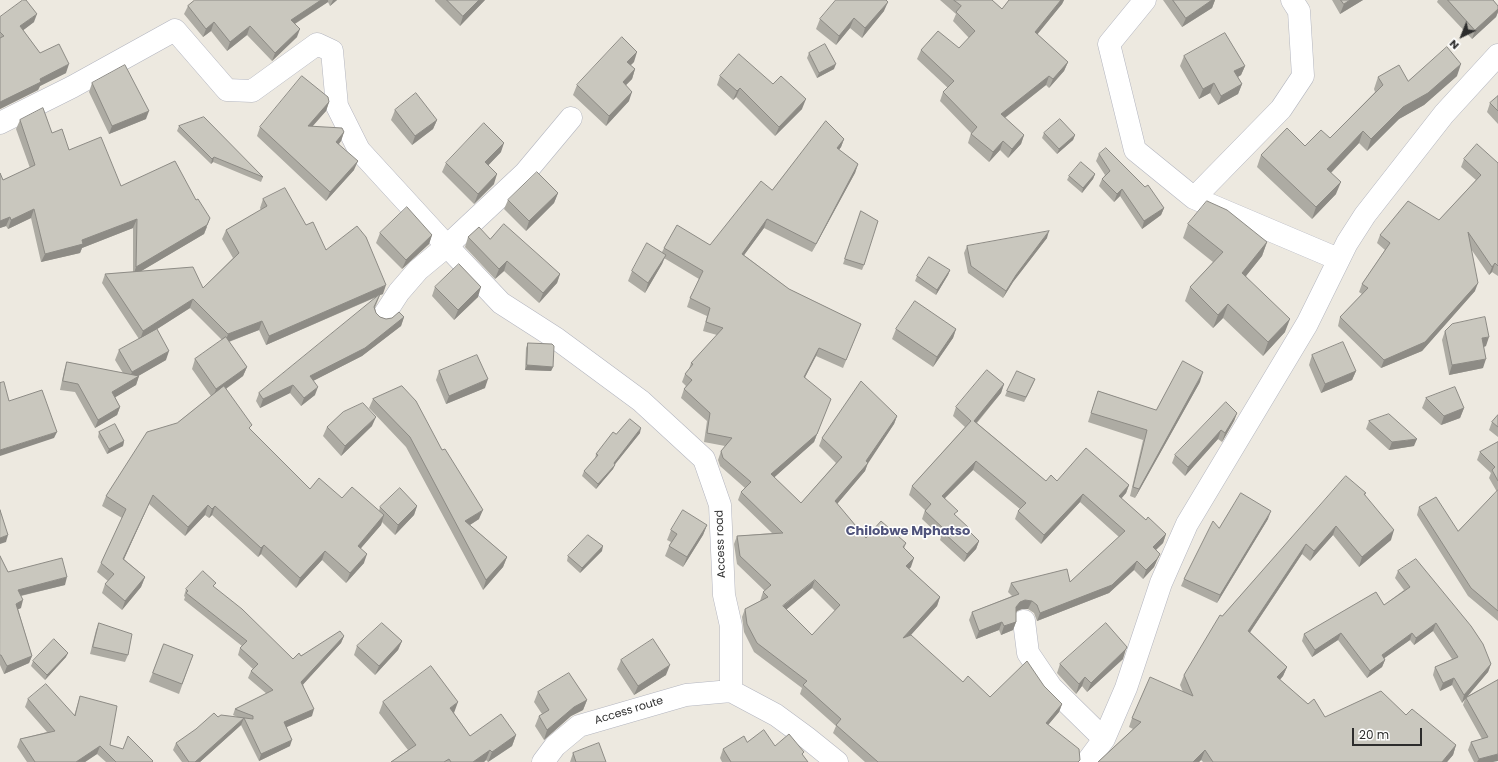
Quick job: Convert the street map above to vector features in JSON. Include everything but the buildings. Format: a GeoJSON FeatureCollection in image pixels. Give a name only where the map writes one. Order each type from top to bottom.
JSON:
{"type":"FeatureCollection","features":[{"type":"Feature","properties":{"kind":"street"},"geometry":{"type":"LineString","coordinates":[[1145,0],[1109,44],[1135,150],[1194,198],[1338,259]]}},
{"type":"Feature","properties":{"kind":"street"},"geometry":{"type":"LineString","coordinates":[[1194,198],[1281,109],[1303,76],[1299,11],[1292,0]]}},
{"type":"Feature","properties":{"kind":"street","name":"Access road"},"geometry":{"type":"LineString","coordinates":[[0,123],[175,30],[227,90],[252,91],[317,44],[332,52],[337,106],[359,150],[501,303],[557,339],[641,401],[704,459],[720,505],[724,595],[731,626],[731,691]]}},
{"type":"Feature","properties":{"kind":"street"},"geometry":{"type":"LineString","coordinates":[[1087,762],[1104,739],[1126,688],[1161,584],[1187,524],[1307,324],[1338,259],[1365,215],[1444,114],[1498,55]]}},
{"type":"Feature","properties":{"kind":"street"},"geometry":{"type":"LineString","coordinates":[[384,315],[399,292],[418,270],[447,246],[525,173],[571,118]]}},
{"type":"Feature","properties":{"kind":"street"},"geometry":{"type":"LineString","coordinates":[[1024,621],[1028,653],[1051,687],[1104,739]]}},
{"type":"Feature","properties":{"kind":"street"},"geometry":{"type":"LineString","coordinates":[[731,691],[776,715],[837,762]]}},
{"type":"Feature","properties":{"kind":"street","name":"Access route"},"geometry":{"type":"LineString","coordinates":[[543,762],[555,746],[579,726],[686,695],[731,691]]}},
{"type":"Feature","properties":{"kind":"district","name":"Chilobwe Mphatso"},"geometry":{"type":"Point","coordinates":[908,532]}}]}
